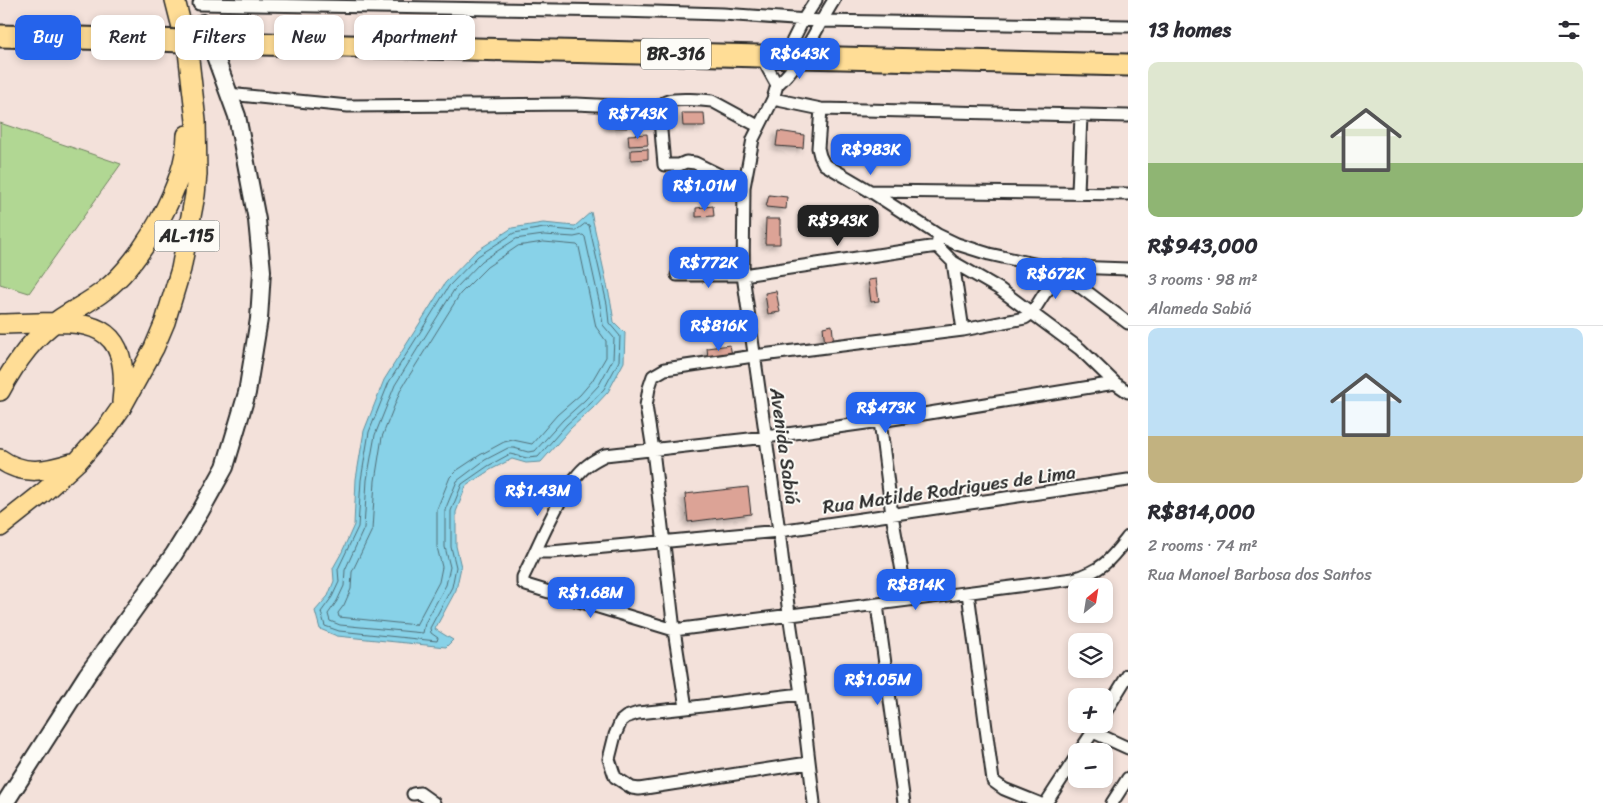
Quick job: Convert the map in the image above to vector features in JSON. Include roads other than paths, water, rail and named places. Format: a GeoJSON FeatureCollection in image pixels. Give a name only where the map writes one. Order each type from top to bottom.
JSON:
{"type":"FeatureCollection","features":[{"type":"Feature","properties":{"kind":"highway","name":"BR-316"},"geometry":{"type":"LineString","coordinates":[[0,36],[1128,65]]}},
{"type":"Feature","properties":{"kind":"main road"},"geometry":{"type":"LineString","coordinates":[[175,0],[179,15]]}},
{"type":"Feature","properties":{"kind":"main road"},"geometry":{"type":"LineString","coordinates":[[0,391],[12,369],[40,335],[56,322],[106,290],[125,272],[148,239],[173,195],[182,168],[187,142],[188,60]]}},
{"type":"Feature","properties":{"kind":"main road","name":"AL-115"},"geometry":{"type":"LineString","coordinates":[[0,527],[43,493],[78,461],[107,428],[121,408],[154,348],[165,322],[181,269],[195,195],[197,174],[196,121],[189,60]]}},
{"type":"Feature","properties":{"kind":"main road"},"geometry":{"type":"LineString","coordinates":[[0,324],[56,322],[83,324],[95,327],[107,335],[118,351],[123,365],[124,381],[121,408]]}},
{"type":"Feature","properties":{"kind":"main road"},"geometry":{"type":"LineString","coordinates":[[0,459],[8,465],[19,469],[37,471],[53,469],[78,461]]}},
{"type":"Feature","properties":{"kind":"street"},"geometry":{"type":"LineString","coordinates":[[793,56],[803,20],[816,0]]}},
{"type":"Feature","properties":{"kind":"street"},"geometry":{"type":"LineString","coordinates":[[777,85],[793,56],[821,21],[834,0]]}},
{"type":"Feature","properties":{"kind":"street"},"geometry":{"type":"LineString","coordinates":[[201,15],[198,2],[723,14],[821,21],[1128,26]]}},
{"type":"Feature","properties":{"kind":"street"},"geometry":{"type":"LineString","coordinates":[[762,56],[777,85]]}},
{"type":"Feature","properties":{"kind":"street"},"geometry":{"type":"LineString","coordinates":[[5,803],[87,675],[174,554],[200,512],[225,467],[247,393],[259,319],[262,271],[257,220],[237,116],[217,60]]}},
{"type":"Feature","properties":{"kind":"street","name":"Avenida Sabiá"},"geometry":{"type":"LineString","coordinates":[[777,85],[773,99],[753,139],[744,188],[743,275],[779,530],[814,803]]}},
{"type":"Feature","properties":{"kind":"street"},"geometry":{"type":"LineString","coordinates":[[229,94],[348,106],[576,104],[660,108]]}},
{"type":"Feature","properties":{"kind":"street"},"geometry":{"type":"LineString","coordinates":[[773,99],[821,109],[1128,116]]}},
{"type":"Feature","properties":{"kind":"street"},"geometry":{"type":"LineString","coordinates":[[744,188],[695,163],[686,162],[679,165],[664,165],[660,108],[667,100],[704,100],[712,102],[758,126]]}},
{"type":"Feature","properties":{"kind":"street"},"geometry":{"type":"LineString","coordinates":[[821,109],[818,148],[824,164],[870,191],[937,241],[953,262],[998,288],[1032,313],[1080,349],[1115,383],[1128,392]]}},
{"type":"Feature","properties":{"kind":"street"},"geometry":{"type":"LineString","coordinates":[[1078,192],[1081,115]]}},
{"type":"Feature","properties":{"kind":"street"},"geometry":{"type":"LineString","coordinates":[[870,191],[1128,194]]}},
{"type":"Feature","properties":{"kind":"street"},"geometry":{"type":"LineString","coordinates":[[677,275],[743,275],[937,241],[957,244],[989,254],[1060,270],[1128,269]]}},
{"type":"Feature","properties":{"kind":"street"},"geometry":{"type":"LineString","coordinates":[[953,262],[963,330]]}},
{"type":"Feature","properties":{"kind":"street"},"geometry":{"type":"LineString","coordinates":[[686,708],[674,630],[646,406],[648,388],[653,376],[666,369],[963,330],[1025,318],[1032,313],[1060,270]]}},
{"type":"Feature","properties":{"kind":"street"},"geometry":{"type":"LineString","coordinates":[[1060,270],[1128,323]]}},
{"type":"Feature","properties":{"kind":"street"},"geometry":{"type":"LineString","coordinates":[[1115,383],[880,422],[605,455],[587,465],[574,479],[556,510],[523,577],[523,583],[526,586],[674,630],[1073,578],[1091,573],[1103,566],[1128,537]]}},
{"type":"Feature","properties":{"kind":"street"},"geometry":{"type":"LineString","coordinates":[[880,422],[892,515],[906,599]]}},
{"type":"Feature","properties":{"kind":"street","name":"Rua Matilde Rodrigues de Lima"},"geometry":{"type":"LineString","coordinates":[[536,552],[779,530],[1128,480]]}},
{"type":"Feature","properties":{"kind":"street"},"geometry":{"type":"LineString","coordinates":[[968,593],[993,782],[1039,803]]}},
{"type":"Feature","properties":{"kind":"street"},"geometry":{"type":"LineString","coordinates":[[877,605],[904,803]]}},
{"type":"Feature","properties":{"kind":"street"},"geometry":{"type":"LineString","coordinates":[[1113,699],[1128,675]]}},
{"type":"Feature","properties":{"kind":"street"},"geometry":{"type":"LineString","coordinates":[[801,694],[626,716],[621,721],[615,735],[609,759],[615,777],[632,788],[639,789],[808,762]]}},
{"type":"Feature","properties":{"kind":"street"},"geometry":{"type":"LineString","coordinates":[[1103,733],[1128,748]]}},
{"type":"Feature","properties":{"kind":"street"},"geometry":{"type":"LineString","coordinates":[[1046,803],[1068,769]]}},
{"type":"Feature","properties":{"kind":"street"},"geometry":{"type":"LineString","coordinates":[[1112,803],[1128,778]]}},
{"type":"Feature","properties":{"kind":"street"},"geometry":{"type":"LineString","coordinates":[[413,794],[420,793],[434,803]]}},
{"type":"Feature","properties":{"kind":"water"},"geometry":{"type":"Polygon","coordinates":[[[591,212],[614,322],[625,333],[624,362],[608,392],[571,428],[541,462],[526,463],[512,459],[490,470],[466,486],[456,512],[456,546],[461,567],[456,590],[435,629],[453,640],[446,647],[337,636],[320,629],[315,611],[328,596],[334,581],[333,568],[354,525],[356,479],[364,431],[384,380],[445,283],[475,252],[512,228],[543,223],[575,226],[591,212]]]}}]}
